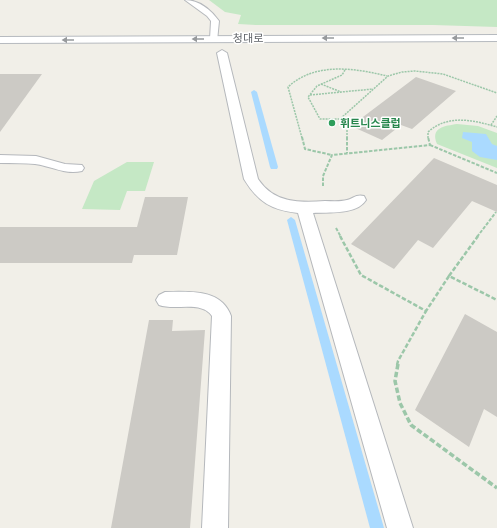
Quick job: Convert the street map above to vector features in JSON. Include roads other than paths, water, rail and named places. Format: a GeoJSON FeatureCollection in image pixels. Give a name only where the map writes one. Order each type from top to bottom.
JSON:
{"type":"FeatureCollection","features":[{"type":"Feature","properties":{"kind":"street","name":"청대로"},"geometry":{"type":"LineString","coordinates":[[0,40],[220,49],[497,38]]}},
{"type":"Feature","properties":{"kind":"lane"},"geometry":{"type":"LineString","coordinates":[[189,0],[210,14],[215,21],[220,49],[251,179],[256,188],[263,196],[276,203],[304,208],[349,205],[359,200]]}},
{"type":"Feature","properties":{"kind":"lane"},"geometry":{"type":"LineString","coordinates":[[0,159],[36,160],[66,168],[77,168]]}},
{"type":"Feature","properties":{"kind":"lane"},"geometry":{"type":"LineString","coordinates":[[304,208],[400,528]]}},
{"type":"Feature","properties":{"kind":"lane"},"geometry":{"type":"LineString","coordinates":[[165,300],[202,301],[213,305],[220,313],[222,322],[215,528]]}},
{"type":"Feature","properties":{"kind":"water"},"geometry":{"type":"Polygon","coordinates":[[[463,132],[486,134],[492,144],[497,146],[497,160],[480,157],[472,151],[472,142],[462,138],[463,132]]]}},
{"type":"Feature","properties":{"kind":"waterway"},"geometry":{"type":"LineString","coordinates":[[254,92],[274,167]]}},
{"type":"Feature","properties":{"kind":"waterway"},"geometry":{"type":"LineString","coordinates":[[291,220],[377,528]]}},
{"type":"Feature","properties":{"kind":"place","name":"휘트니스클럽"},"geometry":{"type":"Point","coordinates":[332,123]}}]}
